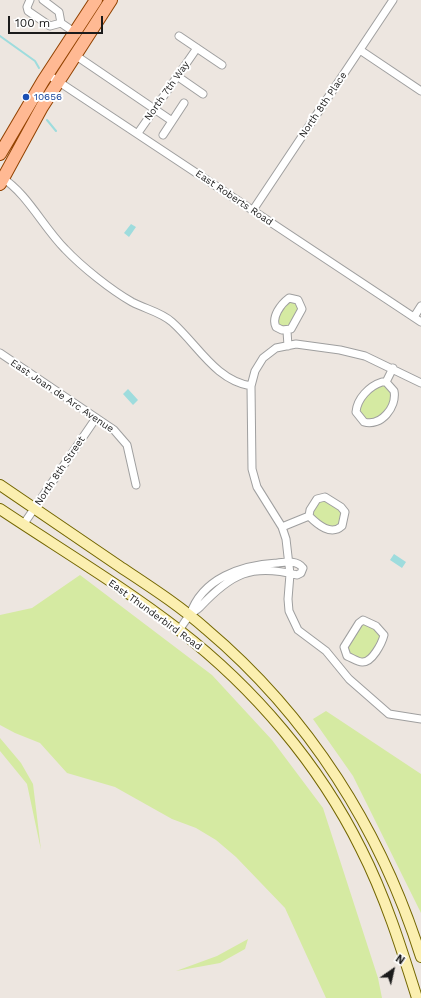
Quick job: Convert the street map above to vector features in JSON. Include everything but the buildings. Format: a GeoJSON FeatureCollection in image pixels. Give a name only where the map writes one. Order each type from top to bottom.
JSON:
{"type":"FeatureCollection","features":[{"type":"Feature","properties":{"kind":"main road"},"geometry":{"type":"LineString","coordinates":[[0,154],[47,74],[96,0]]}},
{"type":"Feature","properties":{"kind":"main road"},"geometry":{"type":"LineString","coordinates":[[1,180],[30,128],[111,0]]}},
{"type":"Feature","properties":{"kind":"main road","name":"East Thunderbird Road"},"geometry":{"type":"LineString","coordinates":[[0,485],[190,615],[242,660],[266,685],[327,760],[373,838],[400,896],[421,957]]}},
{"type":"Feature","properties":{"kind":"main road","name":"East Thunderbird Road"},"geometry":{"type":"LineString","coordinates":[[0,509],[127,593],[179,630],[218,663],[258,702],[292,742],[327,788],[361,848],[376,879],[418,998]]}},
{"type":"Feature","properties":{"kind":"street"},"geometry":{"type":"LineString","coordinates":[[28,0],[28,11],[34,16],[50,26],[61,23]]}},
{"type":"Feature","properties":{"kind":"street"},"geometry":{"type":"LineString","coordinates":[[43,0],[59,12],[61,23],[85,39]]}},
{"type":"Feature","properties":{"kind":"street","name":"North 8th Place"},"geometry":{"type":"LineString","coordinates":[[253,210],[393,0]]}},
{"type":"Feature","properties":{"kind":"street"},"geometry":{"type":"LineString","coordinates":[[179,36],[222,65]]}},
{"type":"Feature","properties":{"kind":"street","name":"North 7th Way"},"geometry":{"type":"LineString","coordinates":[[138,133],[197,48]]}},
{"type":"Feature","properties":{"kind":"street"},"geometry":{"type":"LineString","coordinates":[[360,50],[421,91]]}},
{"type":"Feature","properties":{"kind":"street"},"geometry":{"type":"LineString","coordinates":[[75,56],[172,121]]}},
{"type":"Feature","properties":{"kind":"street","name":"East Roberts Road"},"geometry":{"type":"LineString","coordinates":[[47,74],[421,322]]}},
{"type":"Feature","properties":{"kind":"street"},"geometry":{"type":"LineString","coordinates":[[177,76],[203,94]]}},
{"type":"Feature","properties":{"kind":"street"},"geometry":{"type":"LineString","coordinates":[[163,135],[184,103]]}},
{"type":"Feature","properties":{"kind":"street"},"geometry":{"type":"LineString","coordinates":[[1,180],[16,188],[51,235],[71,255],[115,292],[171,321],[225,377],[238,384],[251,386]]}},
{"type":"Feature","properties":{"kind":"street"},"geometry":{"type":"LineString","coordinates":[[289,298],[294,298],[298,300],[302,309],[294,324],[286,331],[276,327],[274,320],[286,301],[289,298]]}},
{"type":"Feature","properties":{"kind":"street"},"geometry":{"type":"LineString","coordinates":[[414,317],[421,306]]}},
{"type":"Feature","properties":{"kind":"street"},"geometry":{"type":"LineString","coordinates":[[286,331],[288,346]]}},
{"type":"Feature","properties":{"kind":"street"},"geometry":{"type":"LineString","coordinates":[[421,383],[393,368],[365,356],[340,350],[296,344],[276,348],[263,358],[256,371],[251,386],[252,469],[257,486],[282,527],[289,550],[289,611],[298,630],[326,651],[349,679],[389,714],[421,719]]}},
{"type":"Feature","properties":{"kind":"street","name":"East Joan de Arc Avenue"},"geometry":{"type":"LineString","coordinates":[[0,353],[114,430],[127,445],[136,485]]}},
{"type":"Feature","properties":{"kind":"street"},"geometry":{"type":"LineString","coordinates":[[386,382],[393,368]]}},
{"type":"Feature","properties":{"kind":"street"},"geometry":{"type":"LineString","coordinates":[[386,382],[394,392],[393,403],[383,419],[378,423],[364,422],[356,412],[364,394],[371,387],[386,382]]}},
{"type":"Feature","properties":{"kind":"street","name":"North 8th Street"},"geometry":{"type":"LineString","coordinates":[[23,525],[96,418]]}},
{"type":"Feature","properties":{"kind":"street"},"geometry":{"type":"LineString","coordinates":[[325,497],[341,507],[345,516],[342,526],[334,531],[329,530],[309,516],[310,510],[317,499],[325,497]]}},
{"type":"Feature","properties":{"kind":"street"},"geometry":{"type":"LineString","coordinates":[[282,527],[309,516]]}},
{"type":"Feature","properties":{"kind":"street"},"geometry":{"type":"LineString","coordinates":[[179,630],[190,615],[194,604],[204,591],[219,579],[261,563],[289,562],[299,564],[303,568],[299,575],[274,570],[238,573]]}},
{"type":"Feature","properties":{"kind":"street"},"geometry":{"type":"LineString","coordinates":[[364,620],[381,630],[384,635],[383,639],[367,662],[361,662],[347,656],[344,647],[359,623],[364,620]]}},
{"type":"Feature","properties":{"kind":"street"},"geometry":{"type":"LineString","coordinates":[[337,664],[347,656]]}},
{"type":"Feature","properties":{"kind":"green space"},"geometry":{"type":"Polygon","coordinates":[[[289,298],[301,304],[294,324],[282,330],[275,320],[289,298]]]}},
{"type":"Feature","properties":{"kind":"green space"},"geometry":{"type":"Polygon","coordinates":[[[382,382],[394,391],[383,419],[364,422],[357,407],[364,394],[382,382]]]}},
{"type":"Feature","properties":{"kind":"green space"},"geometry":{"type":"Polygon","coordinates":[[[321,498],[345,512],[338,529],[317,523],[310,510],[321,498]]]}},
{"type":"Feature","properties":{"kind":"green space"},"geometry":{"type":"Polygon","coordinates":[[[80,575],[212,675],[272,740],[323,808],[378,978],[382,998],[326,998],[285,908],[236,857],[216,840],[196,828],[172,819],[115,787],[67,773],[40,743],[0,725],[0,615],[32,608],[80,575]]]}},
{"type":"Feature","properties":{"kind":"green space"},"geometry":{"type":"Polygon","coordinates":[[[363,620],[384,635],[372,657],[361,663],[344,651],[363,620]]]}},
{"type":"Feature","properties":{"kind":"green space"},"geometry":{"type":"Polygon","coordinates":[[[326,711],[421,774],[421,913],[353,776],[313,719],[326,711]]]}},
{"type":"Feature","properties":{"kind":"green space"},"geometry":{"type":"Polygon","coordinates":[[[0,738],[21,763],[33,784],[41,850],[27,784],[0,751],[0,738]]]}},
{"type":"Feature","properties":{"kind":"green space"},"geometry":{"type":"Polygon","coordinates":[[[248,939],[245,949],[220,963],[176,971],[217,956],[248,939]]]}},
{"type":"Feature","properties":{"kind":"water"},"geometry":{"type":"Polygon","coordinates":[[[131,224],[136,227],[129,237],[124,233],[131,224]]]}},
{"type":"Feature","properties":{"kind":"water"},"geometry":{"type":"Polygon","coordinates":[[[128,389],[138,400],[133,405],[123,394],[128,389]]]}},
{"type":"Feature","properties":{"kind":"water"},"geometry":{"type":"Polygon","coordinates":[[[394,554],[406,562],[402,568],[390,560],[394,554]]]}},
{"type":"Feature","properties":{"kind":"waterway"},"geometry":{"type":"LineString","coordinates":[[0,36],[35,61],[39,68]]}},
{"type":"Feature","properties":{"kind":"waterway"},"geometry":{"type":"LineString","coordinates":[[47,120],[56,131]]}},
{"type":"Feature","properties":{"kind":"place","name":"10656"},"geometry":{"type":"Point","coordinates":[26,97]}}]}
